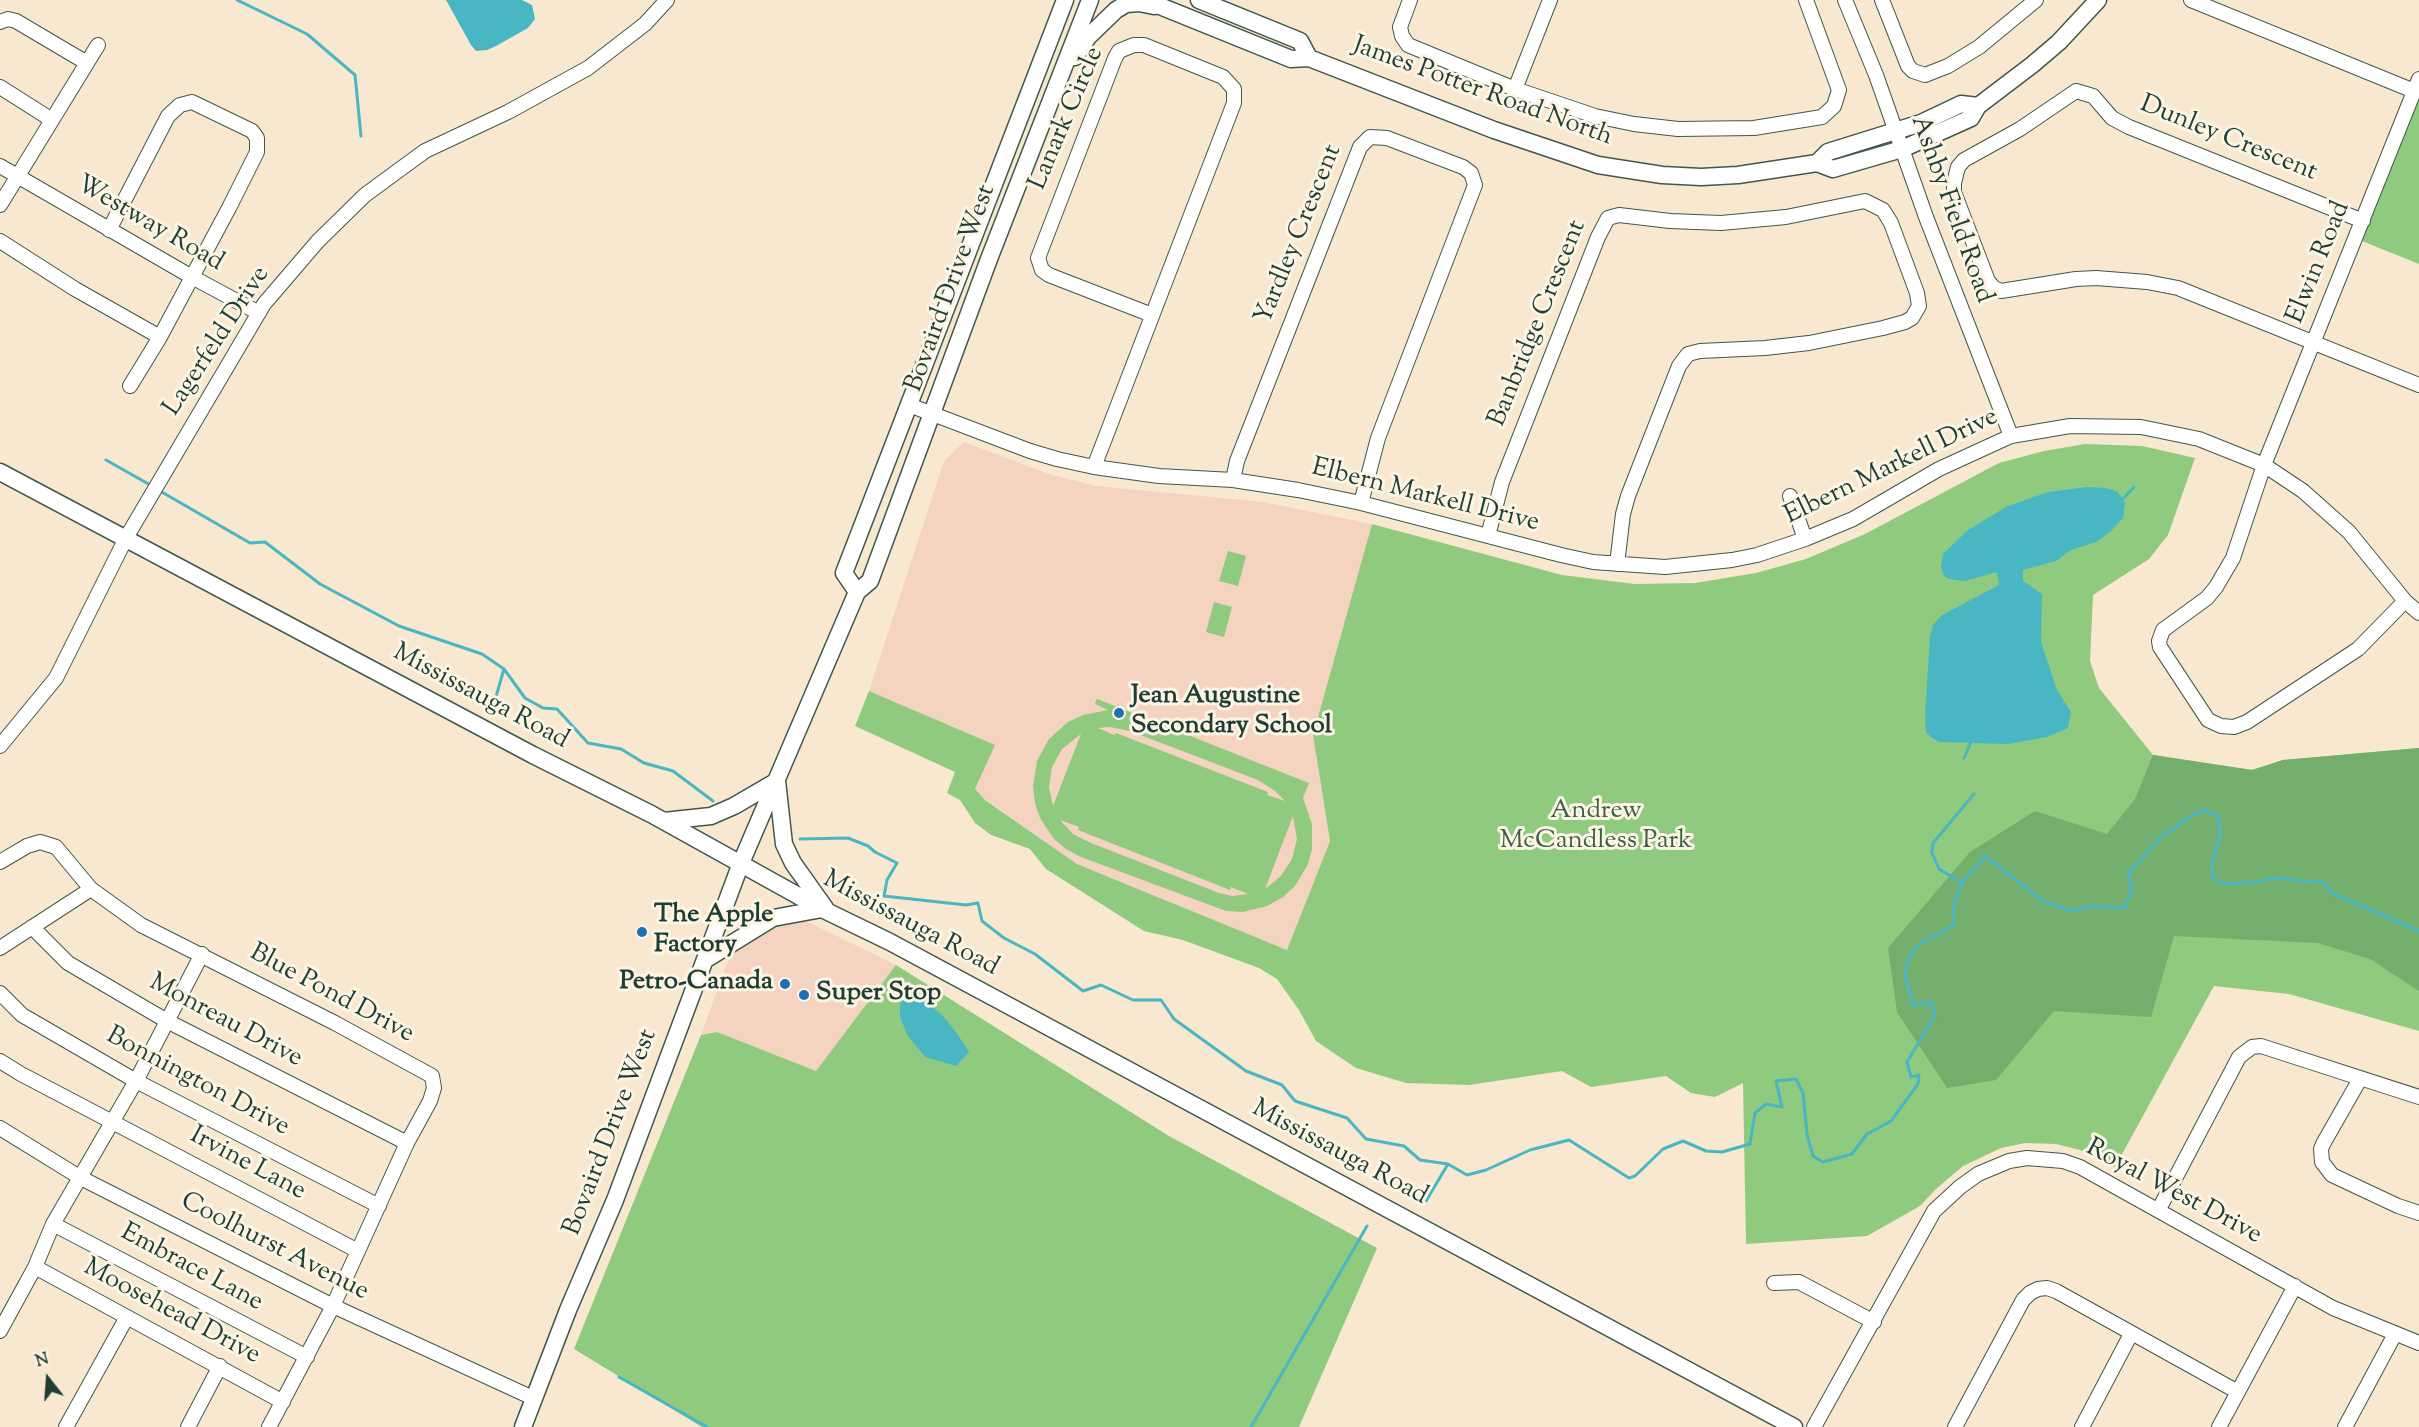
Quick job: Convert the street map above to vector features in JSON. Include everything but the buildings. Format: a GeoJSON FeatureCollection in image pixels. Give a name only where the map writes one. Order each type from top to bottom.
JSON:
{"type":"FeatureCollection","features":[{"type":"Feature","properties":{"kind":"main road"},"geometry":{"type":"LineString","coordinates":[[1044,56],[1054,14],[1052,0]]}},
{"type":"Feature","properties":{"kind":"main road","name":"Bovaird Drive West"},"geometry":{"type":"LineString","coordinates":[[857,592],[844,573],[1065,0]]}},
{"type":"Feature","properties":{"kind":"main road","name":"Bovaird Drive West"},"geometry":{"type":"LineString","coordinates":[[523,1427],[615,1200],[741,862],[857,592],[870,581],[986,269],[1090,0]]}},
{"type":"Feature","properties":{"kind":"main road"},"geometry":{"type":"LineString","coordinates":[[1145,0],[1291,59],[1309,58],[1300,41],[1199,0]]}},
{"type":"Feature","properties":{"kind":"main road"},"geometry":{"type":"LineString","coordinates":[[1978,106],[1961,104],[1921,123],[1828,152],[1817,163],[1833,169],[1902,149],[1971,118],[1978,106],[2010,84],[2059,42],[2098,0]]}},
{"type":"Feature","properties":{"kind":"main road"},"geometry":{"type":"LineString","coordinates":[[1059,80],[1088,38],[1116,10],[1126,4],[1140,3],[1167,9]]}},
{"type":"Feature","properties":{"kind":"main road","name":"James Potter Road North"},"geometry":{"type":"LineString","coordinates":[[1309,58],[1494,130],[1598,165],[1662,175],[1701,177],[1757,173],[1817,163]]}},
{"type":"Feature","properties":{"kind":"main road","name":"Mississauga Road"},"geometry":{"type":"LineString","coordinates":[[0,472],[533,755],[664,821],[825,910],[890,942],[1794,1427]]}},
{"type":"Feature","properties":{"kind":"main road"},"geometry":{"type":"LineString","coordinates":[[664,821],[711,816],[734,806],[777,781],[784,844],[793,863],[825,910],[773,918],[705,960]]}},
{"type":"Feature","properties":{"kind":"street","name":"Lagerfeld Drive"},"geometry":{"type":"LineString","coordinates":[[0,746],[56,678],[126,538],[259,313],[318,241],[365,195],[425,151],[508,112],[588,68],[645,24],[668,0]]}},
{"type":"Feature","properties":{"kind":"street"},"geometry":{"type":"LineString","coordinates":[[1410,0],[1400,27],[1402,36],[1408,45],[1515,89],[1595,116],[1669,129],[1713,130],[1754,128],[1822,117],[1834,106],[1839,90],[1806,0]]}},
{"type":"Feature","properties":{"kind":"street"},"geometry":{"type":"LineString","coordinates":[[1515,89],[1550,0]]}},
{"type":"Feature","properties":{"kind":"street","name":"Ashby Field Road"},"geometry":{"type":"LineString","coordinates":[[1845,0],[1876,75],[1962,314],[2011,436]]}},
{"type":"Feature","properties":{"kind":"street"},"geometry":{"type":"LineString","coordinates":[[1882,0],[1908,66],[1913,71],[1925,75],[1948,66],[1979,47],[2036,0]]}},
{"type":"Feature","properties":{"kind":"street"},"geometry":{"type":"LineString","coordinates":[[2191,0],[2417,85]]}},
{"type":"Feature","properties":{"kind":"street"},"geometry":{"type":"LineString","coordinates":[[0,22],[8,19],[16,21],[87,63]]}},
{"type":"Feature","properties":{"kind":"street"},"geometry":{"type":"LineString","coordinates":[[0,206],[98,45]]}},
{"type":"Feature","properties":{"kind":"street","name":"Lanark Circle"},"geometry":{"type":"LineString","coordinates":[[1094,467],[1234,103],[1235,96],[1230,83],[1223,77],[1144,45],[1134,45],[1119,51],[1115,58],[1038,258],[1042,270],[1049,275],[1152,315]]}},
{"type":"Feature","properties":{"kind":"street","name":"Elwin Road"},"geometry":{"type":"LineString","coordinates":[[2405,601],[2358,649],[2247,722],[2226,727],[2213,724],[2208,720],[2160,647],[2159,641],[2163,630],[2207,598],[2228,568],[2264,465],[2417,85]]}},
{"type":"Feature","properties":{"kind":"street"},"geometry":{"type":"LineString","coordinates":[[0,87],[52,120]]}},
{"type":"Feature","properties":{"kind":"street","name":"Dunley Crescent"},"geometry":{"type":"LineString","coordinates":[[2314,341],[2187,291],[2147,282],[2076,279],[2001,291],[1994,288],[1988,281],[1954,192],[1958,167],[1964,160],[2020,129],[2076,91],[2093,96],[2112,118],[2129,127],[2363,221]]}},
{"type":"Feature","properties":{"kind":"street"},"geometry":{"type":"LineString","coordinates":[[109,230],[168,116],[180,105],[192,102],[252,131],[258,144],[257,152],[160,337],[130,386]]}},
{"type":"Feature","properties":{"kind":"street","name":"Yardley Crescent"},"geometry":{"type":"LineString","coordinates":[[1233,480],[1237,461],[1360,147],[1370,137],[1387,138],[1463,167],[1471,173],[1475,185],[1377,438],[1361,503]]}},
{"type":"Feature","properties":{"kind":"street","name":"Westway Road"},"geometry":{"type":"LineString","coordinates":[[0,166],[109,230],[259,313]]}},
{"type":"Feature","properties":{"kind":"street","name":"Banbridge Crescent"},"geometry":{"type":"LineString","coordinates":[[1488,536],[1502,482],[1598,237],[1608,218],[1619,215],[1670,221],[1733,222],[1786,217],[1864,201],[1883,210],[1891,223],[1917,293],[1919,306],[1912,318],[1883,328],[1809,343],[1766,348],[1700,351],[1688,354],[1679,366],[1628,496],[1623,514],[1617,564]]}},
{"type":"Feature","properties":{"kind":"street"},"geometry":{"type":"LineString","coordinates":[[0,241],[75,289],[160,337]]}},
{"type":"Feature","properties":{"kind":"street"},"geometry":{"type":"LineString","coordinates":[[2314,341],[2419,385]]}},
{"type":"Feature","properties":{"kind":"street","name":"Elbern Markell Drive"},"geometry":{"type":"LineString","coordinates":[[909,405],[1030,451],[1094,467],[1159,476],[1233,480],[1298,490],[1361,503],[1561,555],[1617,564],[1665,567],[1710,563],[1757,555],[1805,539],[1853,519],[1940,469],[2011,436],[2070,426],[2141,428],[2199,439],[2264,465],[2303,491],[2331,514],[2349,532],[2405,601],[2419,613]]}},
{"type":"Feature","properties":{"kind":"street"},"geometry":{"type":"LineString","coordinates":[[1790,496],[1805,539]]}},
{"type":"Feature","properties":{"kind":"street","name":"Blue Pond Drive"},"geometry":{"type":"LineString","coordinates":[[0,862],[27,846],[40,842],[56,847],[91,889],[141,925],[202,954],[432,1076],[434,1088],[430,1101],[406,1143],[333,1306],[269,1427]]}},
{"type":"Feature","properties":{"kind":"street"},"geometry":{"type":"LineString","coordinates":[[0,948],[91,889]]}},
{"type":"Feature","properties":{"kind":"street","name":"Monreau Drive"},"geometry":{"type":"LineString","coordinates":[[32,927],[68,963],[167,1021],[406,1143]]}},
{"type":"Feature","properties":{"kind":"street"},"geometry":{"type":"LineString","coordinates":[[0,1331],[35,1267],[53,1224],[136,1081],[202,954]]}},
{"type":"Feature","properties":{"kind":"street","name":"Bonnington Drive"},"geometry":{"type":"LineString","coordinates":[[0,993],[22,1015],[136,1081],[379,1206]]}},
{"type":"Feature","properties":{"kind":"street"},"geometry":{"type":"LineString","coordinates":[[2159,1209],[2239,1057],[2245,1051],[2261,1046],[2419,1097]]}},
{"type":"Feature","properties":{"kind":"street","name":"Irvine Lane"},"geometry":{"type":"LineString","coordinates":[[0,1061],[358,1251]]}},
{"type":"Feature","properties":{"kind":"street"},"geometry":{"type":"LineString","coordinates":[[2360,1079],[2323,1144],[2320,1156],[2322,1162],[2332,1175],[2398,1206],[2419,1213]]}},
{"type":"Feature","properties":{"kind":"street","name":"Coolhurst Avenue"},"geometry":{"type":"LineString","coordinates":[[0,1128],[81,1178],[333,1306],[533,1398]]}},
{"type":"Feature","properties":{"kind":"street","name":"Royal West Drive"},"geometry":{"type":"LineString","coordinates":[[1814,1427],[1934,1211],[1960,1187],[1993,1167],[2027,1158],[2063,1161],[2095,1174],[2333,1308],[2419,1343]]}},
{"type":"Feature","properties":{"kind":"street","name":"Embrace Lane"},"geometry":{"type":"LineString","coordinates":[[53,1224],[307,1357]]}},
{"type":"Feature","properties":{"kind":"street","name":"Moosehead Drive"},"geometry":{"type":"LineString","coordinates":[[35,1267],[283,1402]]}},
{"type":"Feature","properties":{"kind":"street"},"geometry":{"type":"LineString","coordinates":[[1774,1283],[1799,1282],[1874,1322]]}},
{"type":"Feature","properties":{"kind":"street"},"geometry":{"type":"LineString","coordinates":[[2219,1427],[2295,1286]]}},
{"type":"Feature","properties":{"kind":"street"},"geometry":{"type":"LineString","coordinates":[[1954,1427],[2023,1300],[2038,1289],[2047,1288],[2056,1291],[2238,1392]]}},
{"type":"Feature","properties":{"kind":"street"},"geometry":{"type":"LineString","coordinates":[[66,1427],[127,1317]]}},
{"type":"Feature","properties":{"kind":"street"},"geometry":{"type":"LineString","coordinates":[[2082,1427],[2131,1334]]}},
{"type":"Feature","properties":{"kind":"street"},"geometry":{"type":"LineString","coordinates":[[2345,1427],[2395,1334]]}},
{"type":"Feature","properties":{"kind":"street"},"geometry":{"type":"LineString","coordinates":[[188,1427],[220,1366]]}},
{"type":"Feature","properties":{"kind":"shaded area","name":"Jean Augustine Secondary School"},"geometry":{"type":"Polygon","coordinates":[[[964,442],[1049,474],[1096,486],[1263,502],[1372,524],[1313,735],[1330,841],[1287,950],[1077,864],[975,790],[994,745],[869,691],[944,461],[964,442]]]}},
{"type":"Feature","properties":{"kind":"shaded area"},"geometry":{"type":"Polygon","coordinates":[[[786,911],[896,965],[816,1071],[717,1032],[701,1035],[740,928],[763,916],[786,911]]]}},
{"type":"Feature","properties":{"kind":"green space"},"geometry":{"type":"Polygon","coordinates":[[[2419,97],[2419,264],[2362,241],[2419,97]]]}},
{"type":"Feature","properties":{"kind":"green space","name":"Andrew McCandless Park"},"geometry":{"type":"Polygon","coordinates":[[[2085,444],[2142,446],[2195,458],[2168,535],[2149,559],[2093,595],[2090,661],[2099,688],[2153,755],[2252,770],[2283,760],[2419,748],[2419,1031],[2289,994],[2214,986],[2115,1167],[2080,1150],[2056,1144],[2025,1143],[2001,1148],[1963,1166],[1920,1206],[1867,1236],[1746,1244],[1743,1083],[1715,1097],[1691,1093],[1666,1076],[1591,1087],[1562,1071],[1469,1085],[1406,1083],[1356,1068],[1316,1041],[1299,1010],[1277,979],[1259,968],[1183,940],[1144,931],[1046,869],[1030,849],[991,835],[975,823],[960,800],[947,793],[955,772],[855,726],[869,691],[995,745],[975,789],[985,800],[1077,864],[1287,950],[1330,841],[1313,735],[1372,524],[1562,575],[1635,584],[1695,583],[1756,573],[1806,559],[1865,534],[1999,463],[2044,451],[2085,444]]]}},
{"type":"Feature","properties":{"kind":"green space"},"geometry":{"type":"Polygon","coordinates":[[[1228,551],[1246,556],[1238,586],[1219,581],[1228,551]]]}},
{"type":"Feature","properties":{"kind":"green space"},"geometry":{"type":"Polygon","coordinates":[[[1214,602],[1232,607],[1224,637],[1206,632],[1214,602]]]}},
{"type":"Feature","properties":{"kind":"green space"},"geometry":{"type":"Polygon","coordinates":[[[1097,699],[1309,783],[1303,798],[1312,824],[1312,849],[1308,864],[1295,886],[1283,897],[1267,906],[1243,912],[1226,911],[1081,857],[1054,839],[1040,818],[1035,803],[1033,786],[1037,761],[1049,739],[1068,722],[1083,715],[1108,710],[1095,704],[1097,699]],[[1110,727],[1098,728],[1268,792],[1267,795],[1285,801],[1258,780],[1130,731],[1110,727]],[[1081,734],[1062,749],[1052,767],[1049,787],[1053,806],[1081,734]],[[1293,816],[1265,889],[1281,876],[1292,859],[1297,839],[1293,816]],[[1060,820],[1073,834],[1219,893],[1232,896],[1248,894],[1231,887],[1230,890],[1078,830],[1079,827],[1060,820]]]}},
{"type":"Feature","properties":{"kind":"green space"},"geometry":{"type":"Polygon","coordinates":[[[2419,748],[2419,991],[2370,959],[2318,943],[2174,936],[2151,1017],[2054,1011],[1996,1080],[1947,1088],[1897,1012],[1888,948],[1970,852],[2035,811],[2107,834],[2135,799],[2153,755],[2252,770],[2283,760],[2419,748]]]}},
{"type":"Feature","properties":{"kind":"green space"},"geometry":{"type":"Polygon","coordinates":[[[896,965],[1169,1136],[1377,1248],[1299,1427],[702,1427],[574,1349],[701,1035],[717,1032],[816,1071],[896,965]]]}},
{"type":"Feature","properties":{"kind":"water"},"geometry":{"type":"Polygon","coordinates":[[[446,0],[522,0],[532,5],[535,19],[528,28],[496,46],[476,51],[446,0]]]}},
{"type":"Feature","properties":{"kind":"water"},"geometry":{"type":"Polygon","coordinates":[[[2087,487],[2106,488],[2118,492],[2125,503],[2123,518],[2110,532],[2096,542],[2071,550],[2056,561],[2023,570],[2023,581],[2042,594],[2041,642],[2057,690],[2071,712],[2068,728],[2047,737],[2008,744],[1940,742],[1932,738],[1926,732],[1925,716],[1930,637],[1933,625],[1942,615],[1999,585],[1997,572],[1965,581],[1949,579],[1944,576],[1941,567],[1943,554],[1968,530],[2006,507],[2048,492],[2087,487]]]}},
{"type":"Feature","properties":{"kind":"water"},"geometry":{"type":"Polygon","coordinates":[[[907,999],[925,1000],[943,1016],[958,1035],[969,1052],[956,1066],[925,1057],[908,1036],[900,1017],[900,1003],[907,999]]]}},
{"type":"Feature","properties":{"kind":"waterway"},"geometry":{"type":"LineString","coordinates":[[237,0],[307,34],[355,75],[361,136]]}},
{"type":"Feature","properties":{"kind":"waterway"},"geometry":{"type":"LineString","coordinates":[[106,460],[152,486]]}},
{"type":"Feature","properties":{"kind":"waterway"},"geometry":{"type":"LineString","coordinates":[[2121,501],[2134,487]]}},
{"type":"Feature","properties":{"kind":"waterway"},"geometry":{"type":"LineString","coordinates":[[160,491],[250,543],[265,542],[320,584],[399,626],[482,654],[504,669],[525,698],[543,708],[557,709],[588,743],[621,749],[644,763],[673,771],[713,801]]}},
{"type":"Feature","properties":{"kind":"waterway"},"geometry":{"type":"LineString","coordinates":[[491,714],[504,669]]}},
{"type":"Feature","properties":{"kind":"waterway"},"geometry":{"type":"LineString","coordinates":[[1964,758],[1972,740]]}},
{"type":"Feature","properties":{"kind":"waterway"},"geometry":{"type":"LineString","coordinates":[[1962,883],[1939,869],[1932,853],[1933,843],[1974,794]]}},
{"type":"Feature","properties":{"kind":"waterway"},"geometry":{"type":"LineString","coordinates":[[800,839],[848,838],[868,846],[897,863],[887,880],[884,896],[966,905],[978,903],[982,921],[1004,938],[1035,954],[1083,991],[1101,985],[1133,1000],[1161,1000],[1174,1019],[1246,1071],[1282,1085],[1295,1101],[1347,1118],[1366,1139],[1404,1146],[1420,1160],[1448,1164],[1467,1175],[1486,1170],[1530,1150],[1569,1140],[1629,1178],[1635,1176],[1663,1149],[1683,1141],[1706,1151],[1722,1152],[1750,1144],[1755,1113],[1766,1104],[1782,1107],[1776,1081],[1796,1079],[1803,1093],[1807,1134],[1813,1156],[1823,1162],[1852,1154],[1867,1134],[1891,1121],[1918,1084],[1919,1075],[1911,1077],[1907,1062],[1935,1015],[1931,1002],[1913,1005],[1905,975],[1908,960],[1918,945],[1954,925],[1954,903],[1962,883],[1985,856],[2043,901],[2071,911],[2092,906],[2124,908],[2132,891],[2128,874],[2158,840],[2189,817],[2204,810],[2218,816],[2220,835],[2212,864],[2213,878],[2223,884],[2257,882],[2274,878],[2324,883],[2334,894],[2419,931]]}},
{"type":"Feature","properties":{"kind":"waterway"},"geometry":{"type":"LineString","coordinates":[[1426,1201],[1448,1164]]}},
{"type":"Feature","properties":{"kind":"waterway"},"geometry":{"type":"LineString","coordinates":[[1251,1427],[1367,1226]]}},
{"type":"Feature","properties":{"kind":"waterway"},"geometry":{"type":"LineString","coordinates":[[619,1377],[707,1427]]}},
{"type":"Feature","properties":{"kind":"place","name":"Jean Augustine Secondary School"},"geometry":{"type":"Point","coordinates":[1119,713]}},
{"type":"Feature","properties":{"kind":"place","name":"The Apple Factory"},"geometry":{"type":"Point","coordinates":[642,932]}},
{"type":"Feature","properties":{"kind":"place","name":"Petro-Canada"},"geometry":{"type":"Point","coordinates":[785,984]}},
{"type":"Feature","properties":{"kind":"place","name":"Super Stop"},"geometry":{"type":"Point","coordinates":[804,995]}}]}
